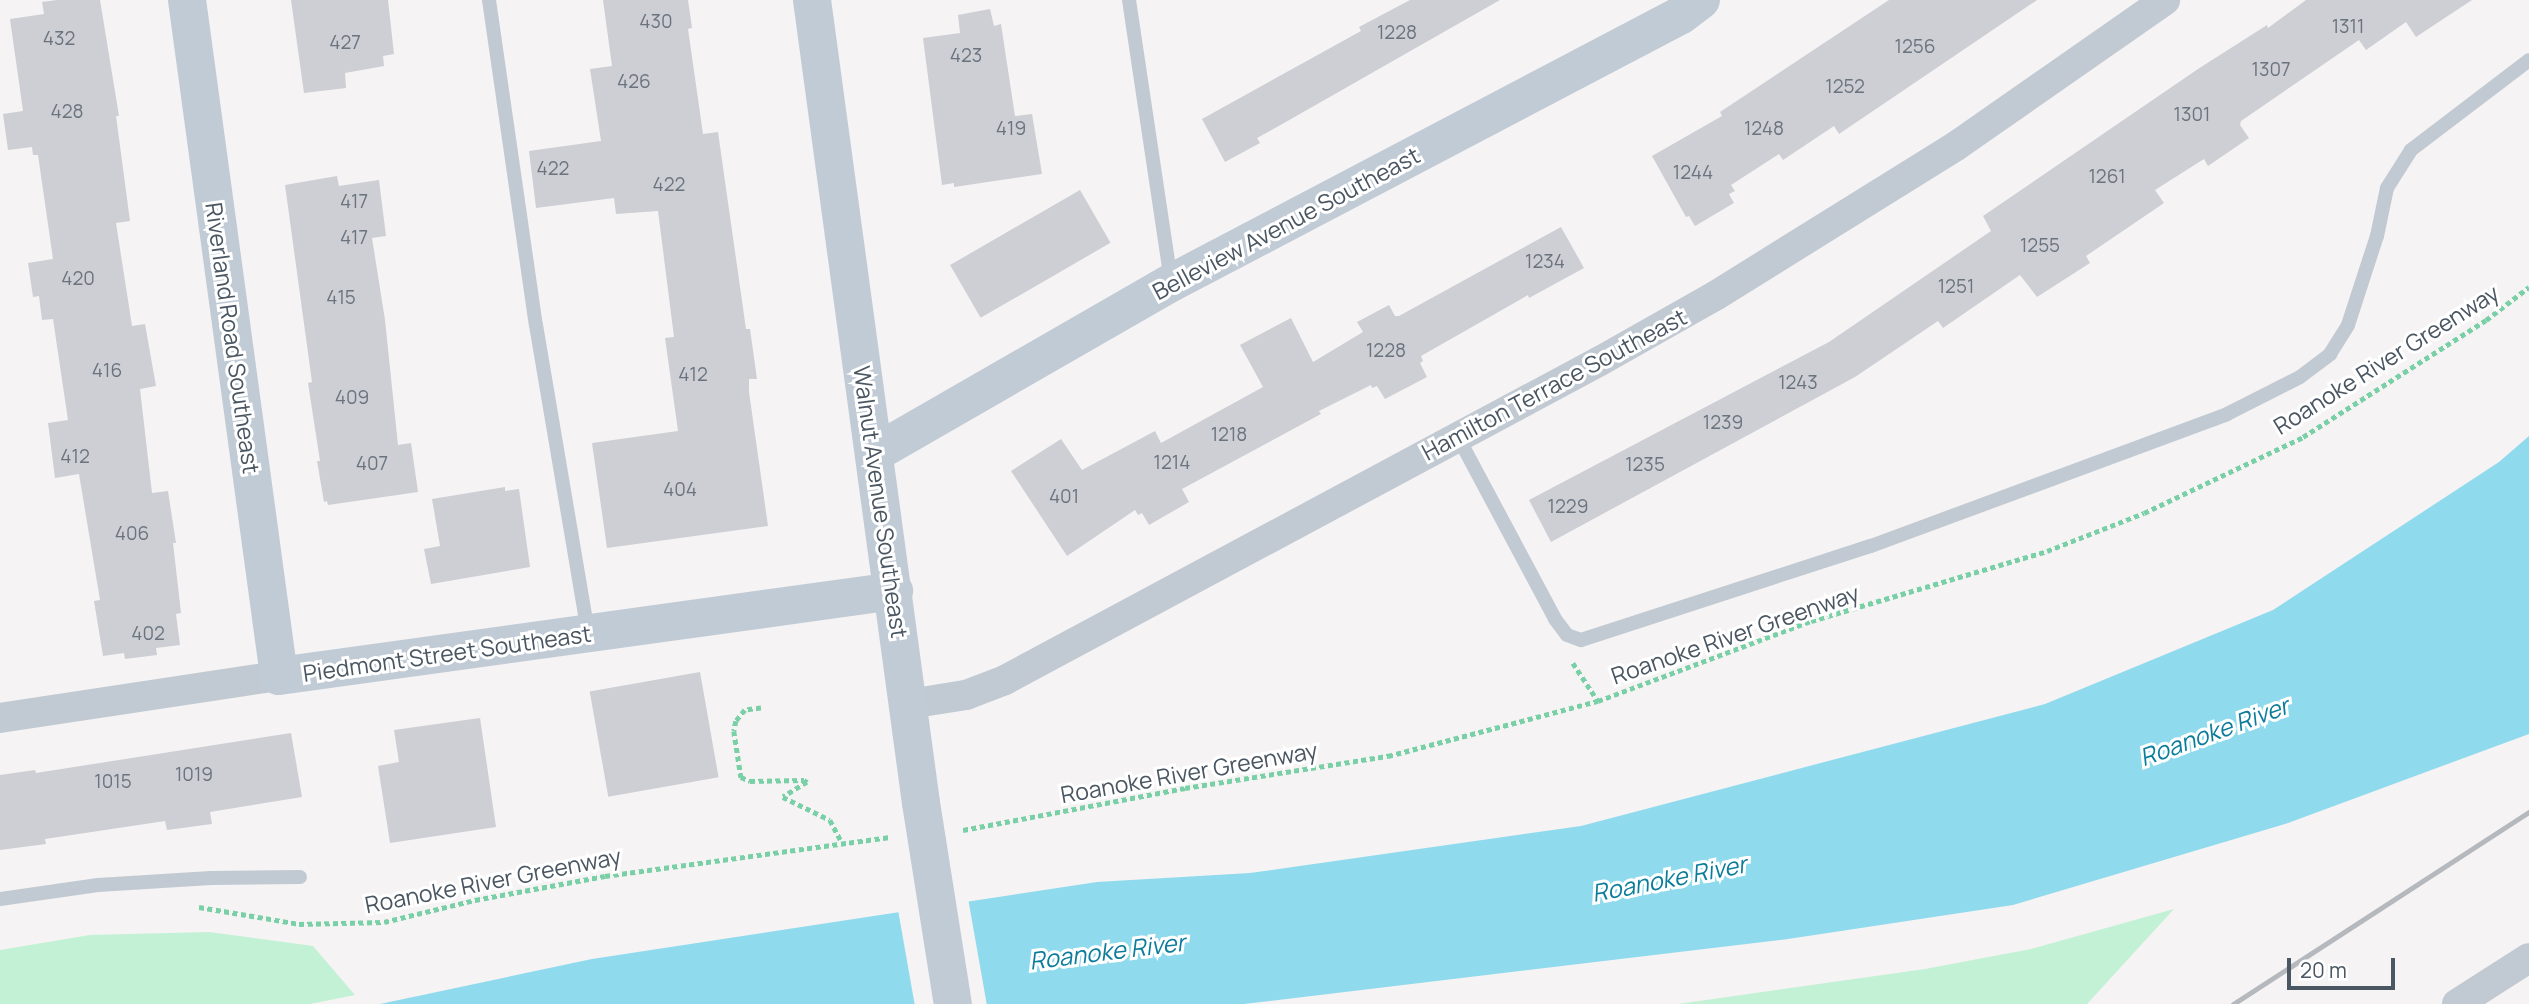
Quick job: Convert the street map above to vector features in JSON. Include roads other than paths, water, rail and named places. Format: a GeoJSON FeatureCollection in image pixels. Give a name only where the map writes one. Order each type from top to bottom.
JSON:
{"type":"FeatureCollection","features":[{"type":"Feature","properties":{"kind":"main road","name":"Riverland Road Southeast"},"geometry":{"type":"LineString","coordinates":[[187,0],[279,676]]}},
{"type":"Feature","properties":{"kind":"main road","name":"Walnut Avenue Southeast"},"geometry":{"type":"LineString","coordinates":[[812,0],[921,803],[953,1004]]}},
{"type":"Feature","properties":{"kind":"main road","name":"Belleview Avenue Southeast"},"geometry":{"type":"LineString","coordinates":[[875,453],[1171,283],[1681,15],[1701,0]]}},
{"type":"Feature","properties":{"kind":"main road","name":"Piedmont Street Southeast"},"geometry":{"type":"LineString","coordinates":[[279,676],[894,591]]}},
{"type":"Feature","properties":{"kind":"street","name":"Hamilton Terrace Southeast"},"geometry":{"type":"LineString","coordinates":[[909,704],[966,695],[1005,680],[1715,296],[1956,146],[2165,0]]}},
{"type":"Feature","properties":{"kind":"street","name":"Piedmont Street Southeast"},"geometry":{"type":"LineString","coordinates":[[0,718],[279,676]]}},
{"type":"Feature","properties":{"kind":"street"},"geometry":{"type":"LineString","coordinates":[[2457,1004],[2529,958]]}},
{"type":"Feature","properties":{"kind":"lane"},"geometry":{"type":"LineString","coordinates":[[489,0],[536,325],[588,634]]}},
{"type":"Feature","properties":{"kind":"lane"},"geometry":{"type":"LineString","coordinates":[[1129,0],[1171,283]]}},
{"type":"Feature","properties":{"kind":"lane"},"geometry":{"type":"LineString","coordinates":[[1458,437],[1555,619],[1567,635],[1581,640],[1871,545],[2227,414],[2300,377],[2330,354],[2348,325],[2377,236],[2387,188],[2411,150],[2529,60]]}},
{"type":"Feature","properties":{"kind":"lane"},"geometry":{"type":"LineString","coordinates":[[0,899],[98,885],[211,878],[300,877]]}},
{"type":"Feature","properties":{"kind":"water","name":"Roanoke River"},"geometry":{"type":"Polygon","coordinates":[[[2529,436],[2529,734],[2285,824],[2013,905],[1788,939],[1244,1004],[380,1004],[592,959],[1097,882],[1250,873],[1581,826],[2045,704],[2273,610],[2499,462],[2529,436]]]}},
{"type":"Feature","properties":{"kind":"railway"},"geometry":{"type":"LineString","coordinates":[[2233,1004],[2529,812]]}}]}
